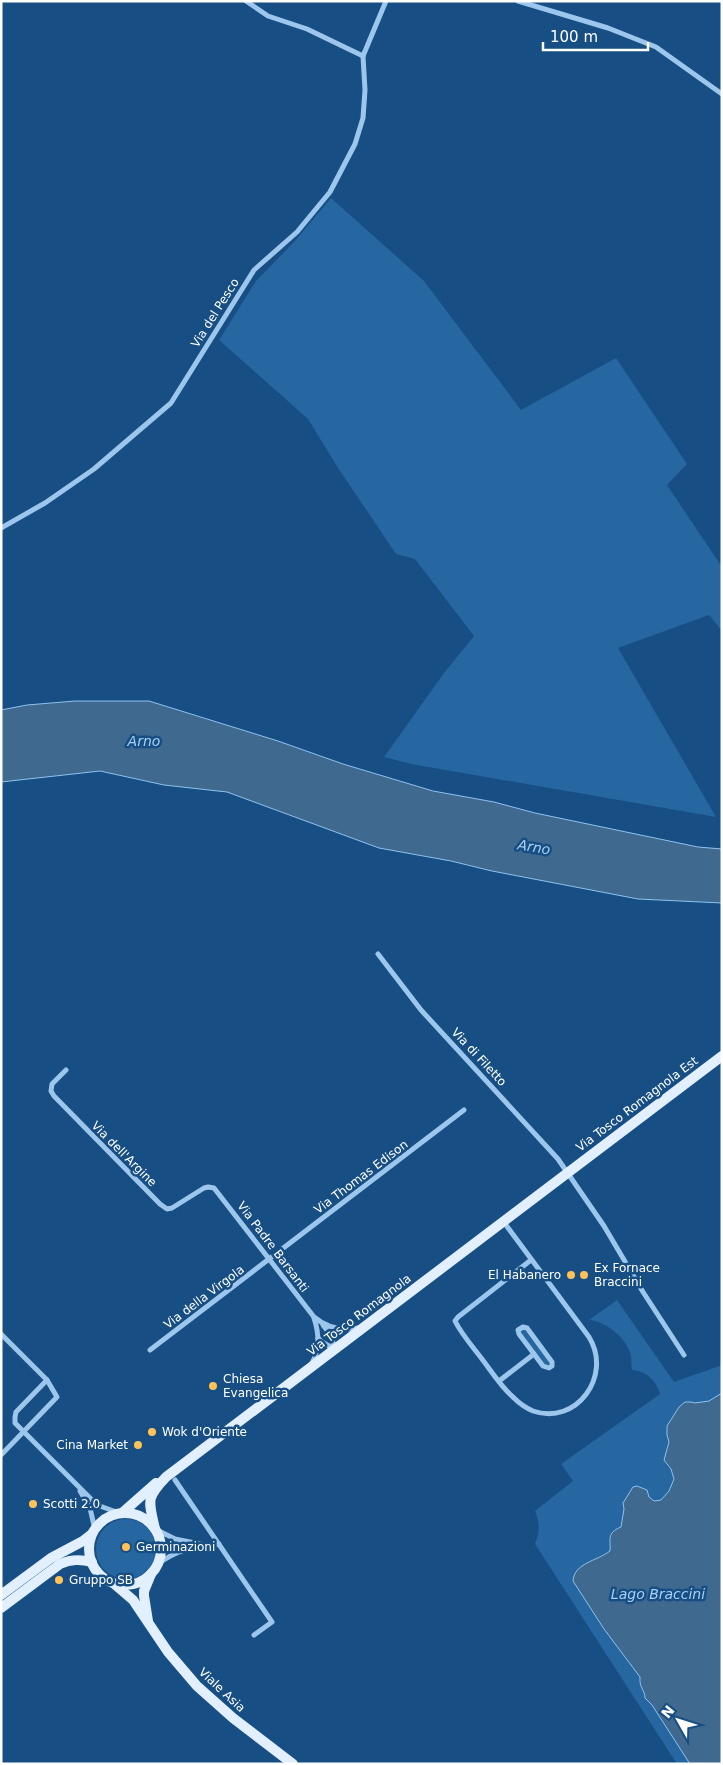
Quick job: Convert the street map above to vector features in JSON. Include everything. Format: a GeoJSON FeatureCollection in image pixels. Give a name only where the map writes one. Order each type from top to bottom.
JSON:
{"type":"FeatureCollection","features":[{"type":"Feature","properties":{"kind":"main road","name":"Via Tosco Romagnola Est"},"geometry":{"type":"LineString","coordinates":[[567,1173],[722,1056]]}},
{"type":"Feature","properties":{"kind":"main road","name":"Via Tosco Romagnola"},"geometry":{"type":"LineString","coordinates":[[155,1529],[150,1505],[150,1498],[154,1490],[305,1371],[567,1173]]}},
{"type":"Feature","properties":{"kind":"main road","name":"Via Tosco Romagnola"},"geometry":{"type":"LineString","coordinates":[[120,1513],[153,1484],[170,1479]]}},
{"type":"Feature","properties":{"kind":"main road"},"geometry":{"type":"LineString","coordinates":[[3,1593],[51,1558],[83,1542],[108,1518],[120,1513],[130,1513],[143,1517],[155,1529],[161,1546],[158,1564],[151,1574],[144,1591],[148,1622]]}},
{"type":"Feature","properties":{"kind":"main road"},"geometry":{"type":"LineString","coordinates":[[94,1532],[90,1548],[92,1562],[98,1572],[112,1582],[130,1584],[141,1581],[151,1574]]}},
{"type":"Feature","properties":{"kind":"main road"},"geometry":{"type":"LineString","coordinates":[[1,1608],[60,1564],[78,1559],[92,1562]]}},
{"type":"Feature","properties":{"kind":"main road","name":"Viale Asia"},"geometry":{"type":"LineString","coordinates":[[112,1582],[130,1596],[168,1652],[197,1686],[232,1718],[293,1764]]}},
{"type":"Feature","properties":{"kind":"street"},"geometry":{"type":"LineString","coordinates":[[246,1],[268,16],[307,29],[363,56],[386,1]]}},
{"type":"Feature","properties":{"kind":"street"},"geometry":{"type":"LineString","coordinates":[[518,1],[608,28],[656,47],[722,94]]}},
{"type":"Feature","properties":{"kind":"street","name":"Via del Pesco"},"geometry":{"type":"LineString","coordinates":[[1,528],[45,504],[94,468],[171,403],[254,270],[297,232],[330,192],[355,144],[363,118],[365,90],[363,56]]}},
{"type":"Feature","properties":{"kind":"street","name":"Via di Filetto"},"geometry":{"type":"LineString","coordinates":[[378,954],[421,1010],[550,1150],[602,1223],[684,1355]]}},
{"type":"Feature","properties":{"kind":"street","name":"Via dell'Argine"},"geometry":{"type":"LineString","coordinates":[[66,1070],[52,1084],[51,1091],[54,1096],[164,1207],[169,1209],[175,1207],[206,1187],[215,1189]]}},
{"type":"Feature","properties":{"kind":"street","name":"Via Thomas Edison"},"geometry":{"type":"LineString","coordinates":[[269,1260],[464,1110]]}},
{"type":"Feature","properties":{"kind":"street","name":"Via Padre Barsanti"},"geometry":{"type":"LineString","coordinates":[[215,1189],[314,1318],[323,1324],[338,1329],[363,1327]]}},
{"type":"Feature","properties":{"kind":"street"},"geometry":{"type":"LineString","coordinates":[[503,1221],[590,1340],[596,1356],[597,1368],[595,1377],[586,1394],[576,1404],[562,1410],[533,1411],[512,1397],[462,1332],[455,1320],[531,1260]]}},
{"type":"Feature","properties":{"kind":"street","name":"Via della Virgola"},"geometry":{"type":"LineString","coordinates":[[150,1350],[269,1260]]}},
{"type":"Feature","properties":{"kind":"street","name":"Via Padre Barsanti"},"geometry":{"type":"LineString","coordinates":[[305,1371],[316,1355],[318,1337],[314,1318]]}},
{"type":"Feature","properties":{"kind":"street"},"geometry":{"type":"LineString","coordinates":[[323,1324],[332,1337],[334,1349]]}},
{"type":"Feature","properties":{"kind":"street"},"geometry":{"type":"LineString","coordinates":[[521,1327],[527,1328],[552,1362],[552,1366],[548,1369],[544,1368],[534,1354],[519,1334],[518,1330],[521,1327]]}},
{"type":"Feature","properties":{"kind":"street"},"geometry":{"type":"LineString","coordinates":[[1,1334],[47,1380],[57,1397],[1,1454]]}},
{"type":"Feature","properties":{"kind":"street"},"geometry":{"type":"LineString","coordinates":[[318,1337],[322,1342],[334,1349]]}},
{"type":"Feature","properties":{"kind":"street"},"geometry":{"type":"LineString","coordinates":[[499,1381],[534,1354]]}},
{"type":"Feature","properties":{"kind":"street"},"geometry":{"type":"LineString","coordinates":[[47,1380],[16,1412],[15,1423],[77,1486],[100,1506],[120,1513]]}},
{"type":"Feature","properties":{"kind":"street"},"geometry":{"type":"LineString","coordinates":[[170,1479],[219,1544],[272,1622],[254,1635]]}},
{"type":"Feature","properties":{"kind":"street"},"geometry":{"type":"LineString","coordinates":[[77,1486],[90,1508],[94,1532]]}},
{"type":"Feature","properties":{"kind":"street"},"geometry":{"type":"LineString","coordinates":[[155,1529],[175,1539],[203,1544],[219,1544]]}},
{"type":"Feature","properties":{"kind":"street"},"geometry":{"type":"LineString","coordinates":[[158,1564],[174,1553],[203,1544]]}},
{"type":"Feature","properties":{"kind":"shaded area"},"geometry":{"type":"Polygon","coordinates":[[[331,198],[424,281],[521,410],[616,358],[687,464],[667,485],[722,567],[722,631],[709,615],[618,648],[716,817],[411,764],[384,757],[444,673],[474,636],[415,559],[396,554],[338,468],[308,419],[219,340],[256,281],[294,242],[331,198]]]}},
{"type":"Feature","properties":{"kind":"shaded area","name":"Lago Braccini"},"geometry":{"type":"Polygon","coordinates":[[[617,1300],[674,1382],[722,1365],[722,1764],[677,1764],[535,1544],[539,1527],[535,1511],[573,1481],[561,1464],[660,1394],[656,1384],[650,1377],[642,1372],[632,1370],[630,1352],[618,1334],[601,1323],[589,1320],[617,1300]]]}},
{"type":"Feature","properties":{"kind":"shaded area"},"geometry":{"type":"Polygon","coordinates":[[[522,1329],[525,1330],[549,1361],[549,1365],[545,1365],[520,1332],[522,1329]]]}},
{"type":"Feature","properties":{"kind":"shaded area"},"geometry":{"type":"Polygon","coordinates":[[[126,1519],[142,1524],[147,1528],[151,1533],[156,1549],[151,1565],[147,1570],[142,1574],[126,1579],[110,1574],[105,1570],[101,1565],[96,1549],[101,1533],[105,1528],[110,1524],[126,1519]]]}},
{"type":"Feature","properties":{"kind":"water","name":"Arno"},"geometry":{"type":"Polygon","coordinates":[[[75,701],[149,701],[433,791],[494,802],[535,813],[698,847],[722,849],[722,903],[638,899],[379,848],[227,792],[164,785],[100,771],[1,782],[1,710],[27,705],[75,701]]]}},
{"type":"Feature","properties":{"kind":"water","name":"Lago Braccini"},"geometry":{"type":"Polygon","coordinates":[[[722,1393],[722,1764],[690,1764],[652,1705],[645,1698],[640,1684],[640,1677],[604,1629],[573,1581],[577,1570],[610,1551],[611,1534],[621,1527],[623,1503],[633,1487],[637,1486],[647,1490],[649,1497],[654,1501],[661,1500],[669,1491],[674,1479],[671,1469],[664,1460],[669,1442],[667,1426],[679,1407],[685,1402],[709,1401],[722,1393]]]}},
{"type":"Feature","properties":{"kind":"place","name":"El Habanero"},"geometry":{"type":"Point","coordinates":[571,1275]}},
{"type":"Feature","properties":{"kind":"place","name":"Ex Fornace Braccini"},"geometry":{"type":"Point","coordinates":[584,1275]}},
{"type":"Feature","properties":{"kind":"place","name":"Chiesa Evangelica"},"geometry":{"type":"Point","coordinates":[213,1386]}},
{"type":"Feature","properties":{"kind":"place","name":"Wok d'Oriente"},"geometry":{"type":"Point","coordinates":[152,1432]}},
{"type":"Feature","properties":{"kind":"place","name":"Cina Market"},"geometry":{"type":"Point","coordinates":[138,1445]}},
{"type":"Feature","properties":{"kind":"place","name":"Scotti 2.0"},"geometry":{"type":"Point","coordinates":[33,1504]}},
{"type":"Feature","properties":{"kind":"place","name":"Germinazioni"},"geometry":{"type":"Point","coordinates":[126,1547]}},
{"type":"Feature","properties":{"kind":"place","name":"Gruppo SB"},"geometry":{"type":"Point","coordinates":[59,1580]}}]}
